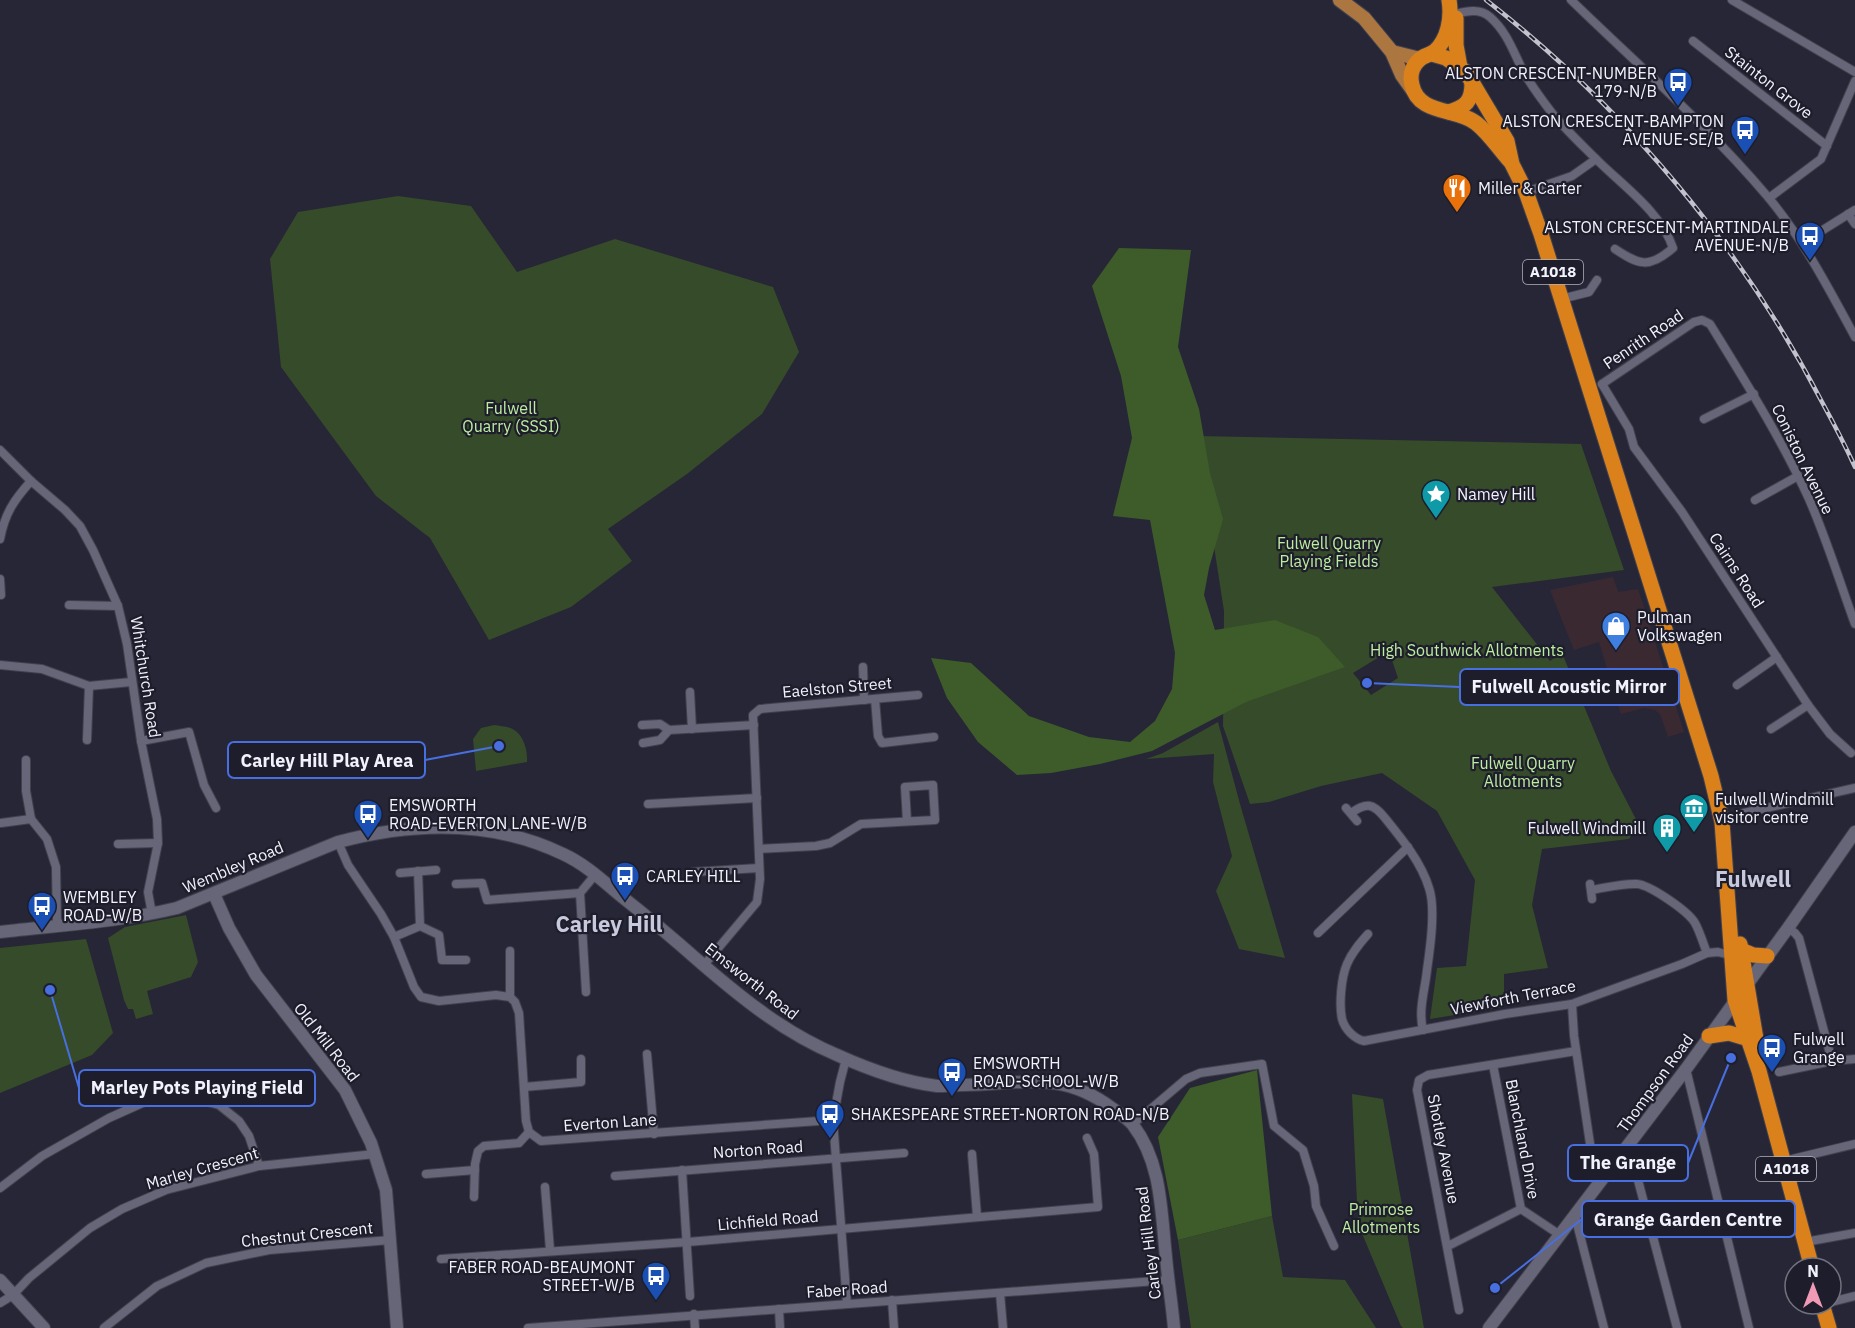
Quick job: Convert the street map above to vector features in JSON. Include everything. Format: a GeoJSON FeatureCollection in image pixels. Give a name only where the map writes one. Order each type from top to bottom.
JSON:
{"type":"FeatureCollection","features":[{"type":"Feature","properties":{"kind":"highway"},"geometry":{"type":"LineString","coordinates":[[1426,56],[1446,58],[1466,72],[1472,83],[1472,93],[1463,106],[1449,112],[1441,112],[1419,99],[1412,89],[1411,74],[1414,65],[1445,39],[1451,6]]}},
{"type":"Feature","properties":{"kind":"highway"},"geometry":{"type":"LineString","coordinates":[[1451,6],[1460,68]]}},
{"type":"Feature","properties":{"kind":"highway","name":"A1018"},"geometry":{"type":"LineString","coordinates":[[1472,83],[1507,141],[1512,164],[1526,192],[1561,299],[1609,415],[1722,822],[1728,894],[1737,953],[1736,1000],[1760,1071],[1809,1256]]}},
{"type":"Feature","properties":{"kind":"highway","name":"A1018"},"geometry":{"type":"LineString","coordinates":[[1449,112],[1468,117],[1477,124],[1512,164]]}},
{"type":"Feature","properties":{"kind":"highway"},"geometry":{"type":"LineString","coordinates":[[1737,953],[1767,956]]}},
{"type":"Feature","properties":{"kind":"highway","name":"A1018"},"geometry":{"type":"LineString","coordinates":[[1737,953],[1748,983],[1760,1071]]}},
{"type":"Feature","properties":{"kind":"highway"},"geometry":{"type":"LineString","coordinates":[[1709,1036],[1730,1033],[1749,1039]]}},
{"type":"Feature","properties":{"kind":"main road"},"geometry":{"type":"LineString","coordinates":[[1340,0],[1364,18],[1392,52],[1397,66],[1412,89]]}},
{"type":"Feature","properties":{"kind":"main road"},"geometry":{"type":"LineString","coordinates":[[1392,52],[1426,56]]}},
{"type":"Feature","properties":{"kind":"street"},"geometry":{"type":"LineString","coordinates":[[1571,0],[1709,133],[1769,198],[1802,243],[1855,336]]}},
{"type":"Feature","properties":{"kind":"street"},"geometry":{"type":"LineString","coordinates":[[1732,0],[1855,72]]}},
{"type":"Feature","properties":{"kind":"street"},"geometry":{"type":"LineString","coordinates":[[1451,6],[1488,15],[1502,29],[1524,73],[1551,112],[1596,159],[1641,200],[1670,238],[1673,248],[1665,255],[1647,262],[1634,262],[1615,249]]}},
{"type":"Feature","properties":{"kind":"street","name":"Stainton Grove"},"geometry":{"type":"LineString","coordinates":[[1693,41],[1827,146]]}},
{"type":"Feature","properties":{"kind":"street"},"geometry":{"type":"LineString","coordinates":[[1769,198],[1821,159],[1855,81]]}},
{"type":"Feature","properties":{"kind":"street"},"geometry":{"type":"LineString","coordinates":[[1526,192],[1572,176],[1596,159]]}},
{"type":"Feature","properties":{"kind":"street"},"geometry":{"type":"LineString","coordinates":[[1802,243],[1852,212],[1855,224]]}},
{"type":"Feature","properties":{"kind":"street"},"geometry":{"type":"LineString","coordinates":[[1632,273],[1634,262]]}},
{"type":"Feature","properties":{"kind":"street"},"geometry":{"type":"LineString","coordinates":[[1561,299],[1591,296],[1597,279]]}},
{"type":"Feature","properties":{"kind":"street","name":"Penrith Road"},"geometry":{"type":"LineString","coordinates":[[1595,384],[1694,322],[1702,320]]}},
{"type":"Feature","properties":{"kind":"street","name":"Coniston Avenue"},"geometry":{"type":"LineString","coordinates":[[1702,320],[1710,324],[1754,394],[1797,476],[1826,541],[1855,624]]}},
{"type":"Feature","properties":{"kind":"street","name":"Cairns Road"},"geometry":{"type":"LineString","coordinates":[[1595,384],[1609,415],[1629,429],[1634,447],[1682,512],[1808,705],[1830,734],[1853,754],[1855,763]]}},
{"type":"Feature","properties":{"kind":"street"},"geometry":{"type":"LineString","coordinates":[[1704,419],[1754,394]]}},
{"type":"Feature","properties":{"kind":"street","name":"Whitchurch Road"},"geometry":{"type":"LineString","coordinates":[[0,450],[80,526],[118,606],[127,644],[141,741],[156,819],[158,843],[148,892],[152,914]]}},
{"type":"Feature","properties":{"kind":"street"},"geometry":{"type":"LineString","coordinates":[[1755,500],[1797,476]]}},
{"type":"Feature","properties":{"kind":"street"},"geometry":{"type":"LineString","coordinates":[[0,539],[5,517],[16,497],[31,481]]}},
{"type":"Feature","properties":{"kind":"street"},"geometry":{"type":"LineString","coordinates":[[0,579],[1,595]]}},
{"type":"Feature","properties":{"kind":"street"},"geometry":{"type":"LineString","coordinates":[[69,605],[118,606]]}},
{"type":"Feature","properties":{"kind":"street"},"geometry":{"type":"LineString","coordinates":[[1737,685],[1777,657]]}},
{"type":"Feature","properties":{"kind":"street"},"geometry":{"type":"LineString","coordinates":[[0,665],[42,669],[89,686],[132,682]]}},
{"type":"Feature","properties":{"kind":"street"},"geometry":{"type":"LineString","coordinates":[[863,668],[864,700]]}},
{"type":"Feature","properties":{"kind":"street"},"geometry":{"type":"LineString","coordinates":[[87,740],[89,686]]}},
{"type":"Feature","properties":{"kind":"street"},"geometry":{"type":"LineString","coordinates":[[690,692],[692,729]]}},
{"type":"Feature","properties":{"kind":"street","name":"Eaelston Street"},"geometry":{"type":"LineString","coordinates":[[754,725],[753,715],[760,709],[918,695]]}},
{"type":"Feature","properties":{"kind":"street"},"geometry":{"type":"LineString","coordinates":[[875,699],[878,736],[882,743],[934,737]]}},
{"type":"Feature","properties":{"kind":"street"},"geometry":{"type":"LineString","coordinates":[[1771,729],[1808,705]]}},
{"type":"Feature","properties":{"kind":"street"},"geometry":{"type":"LineString","coordinates":[[642,725],[660,724],[669,730],[754,725],[759,849],[757,902],[704,965]]}},
{"type":"Feature","properties":{"kind":"street"},"geometry":{"type":"LineString","coordinates":[[643,742],[660,740],[669,730]]}},
{"type":"Feature","properties":{"kind":"street"},"geometry":{"type":"LineString","coordinates":[[141,741],[189,732],[204,785],[216,808]]}},
{"type":"Feature","properties":{"kind":"street"},"geometry":{"type":"LineString","coordinates":[[26,760],[26,791],[31,819],[47,839],[56,867],[57,926]]}},
{"type":"Feature","properties":{"kind":"street"},"geometry":{"type":"LineString","coordinates":[[759,849],[816,846],[830,843],[861,824],[935,820],[933,785],[905,787],[907,821]]}},
{"type":"Feature","properties":{"kind":"street"},"geometry":{"type":"LineString","coordinates":[[1744,813],[1855,788]]}},
{"type":"Feature","properties":{"kind":"street"},"geometry":{"type":"LineString","coordinates":[[648,804],[757,798]]}},
{"type":"Feature","properties":{"kind":"street"},"geometry":{"type":"LineString","coordinates":[[1357,821],[1348,810],[1367,805],[1379,810],[1408,847],[1429,886],[1432,913],[1428,969],[1420,1012],[1423,1030]]}},
{"type":"Feature","properties":{"kind":"street"},"geometry":{"type":"LineString","coordinates":[[1,822],[31,819]]}},
{"type":"Feature","properties":{"kind":"street","name":"Wembley Road"},"geometry":{"type":"LineString","coordinates":[[0,932],[94,923],[177,908],[338,842],[384,832],[431,827],[476,829]]}},
{"type":"Feature","properties":{"kind":"street","name":"Emsworth Road"},"geometry":{"type":"LineString","coordinates":[[476,829],[523,837],[565,855],[595,874],[767,1017],[803,1040],[846,1059],[904,1079],[938,1086],[1049,1082],[1077,1087],[1102,1101],[1133,1124]]}},
{"type":"Feature","properties":{"kind":"street","name":"Thompson Road"},"geometry":{"type":"LineString","coordinates":[[1489,1328],[1686,1069],[1855,832]]}},
{"type":"Feature","properties":{"kind":"street"},"geometry":{"type":"LineString","coordinates":[[338,842],[348,866],[394,937],[414,987],[421,997],[439,1001],[496,995],[510,997],[515,1002],[519,1013],[526,1121],[529,1132],[519,1143],[484,1146],[478,1151],[474,1197]]}},
{"type":"Feature","properties":{"kind":"street"},"geometry":{"type":"LineString","coordinates":[[118,844],[158,843]]}},
{"type":"Feature","properties":{"kind":"street"},"geometry":{"type":"LineString","coordinates":[[1318,933],[1408,847]]}},
{"type":"Feature","properties":{"kind":"street"},"geometry":{"type":"LineString","coordinates":[[693,872],[759,868]]}},
{"type":"Feature","properties":{"kind":"street"},"geometry":{"type":"LineString","coordinates":[[400,873],[436,870]]}},
{"type":"Feature","properties":{"kind":"street"},"geometry":{"type":"LineString","coordinates":[[418,871],[420,926]]}},
{"type":"Feature","properties":{"kind":"street"},"geometry":{"type":"LineString","coordinates":[[586,992],[580,893],[595,874]]}},
{"type":"Feature","properties":{"kind":"street"},"geometry":{"type":"LineString","coordinates":[[456,884],[482,883],[487,900],[580,893]]}},
{"type":"Feature","properties":{"kind":"street"},"geometry":{"type":"LineString","coordinates":[[1591,891],[1627,884],[1648,887],[1694,921],[1707,953],[1737,953]]}},
{"type":"Feature","properties":{"kind":"street","name":"Old Mill Road"},"geometry":{"type":"LineString","coordinates":[[214,894],[229,928],[256,975],[345,1090],[371,1143],[386,1190],[397,1328]]}},
{"type":"Feature","properties":{"kind":"street"},"geometry":{"type":"LineString","coordinates":[[394,937],[420,926],[439,935],[442,960],[466,960]]}},
{"type":"Feature","properties":{"kind":"street"},"geometry":{"type":"LineString","coordinates":[[1788,928],[1799,938],[1832,1061]]}},
{"type":"Feature","properties":{"kind":"street","name":"Viewforth Terrace"},"geometry":{"type":"LineString","coordinates":[[1368,934],[1355,949],[1346,965],[1341,991],[1342,1020],[1354,1037],[1364,1041],[1572,1004],[1707,953]]}},
{"type":"Feature","properties":{"kind":"street"},"geometry":{"type":"LineString","coordinates":[[510,951],[510,997]]}},
{"type":"Feature","properties":{"kind":"street"},"geometry":{"type":"LineString","coordinates":[[1572,1004],[1576,1051],[1592,1157],[1596,1163],[1609,1172]]}},
{"type":"Feature","properties":{"kind":"street","name":"Shotley Avenue"},"geometry":{"type":"LineString","coordinates":[[1459,1310],[1417,1090],[1419,1080],[1428,1075],[1576,1051]]}},
{"type":"Feature","properties":{"kind":"street"},"geometry":{"type":"LineString","coordinates":[[648,1054],[654,1134]]}},
{"type":"Feature","properties":{"kind":"street"},"geometry":{"type":"LineString","coordinates":[[524,1087],[580,1082],[580,1059]]}},
{"type":"Feature","properties":{"kind":"street"},"geometry":{"type":"LineString","coordinates":[[846,1059],[833,1120],[847,1304]]}},
{"type":"Feature","properties":{"kind":"street"},"geometry":{"type":"LineString","coordinates":[[1779,1072],[1832,1061],[1855,1059]]}},
{"type":"Feature","properties":{"kind":"street"},"geometry":{"type":"LineString","coordinates":[[1133,1124],[1186,1079],[1200,1073],[1262,1064],[1274,1126],[1303,1150],[1314,1186],[1316,1206],[1334,1246]]}},
{"type":"Feature","properties":{"kind":"street","name":"Blanchland Drive"},"geometry":{"type":"LineString","coordinates":[[1493,1065],[1521,1209],[1560,1235]]}},
{"type":"Feature","properties":{"kind":"street"},"geometry":{"type":"LineString","coordinates":[[1686,1069],[1749,1328]]}},
{"type":"Feature","properties":{"kind":"street"},"geometry":{"type":"LineString","coordinates":[[0,1188],[42,1156],[109,1118],[147,1101],[186,1096],[219,1105],[239,1121],[249,1136],[259,1166]]}},
{"type":"Feature","properties":{"kind":"street","name":"Everton Lane"},"geometry":{"type":"LineString","coordinates":[[529,1132],[541,1141],[833,1120]]}},
{"type":"Feature","properties":{"kind":"street","name":"Carley Hill Road"},"geometry":{"type":"LineString","coordinates":[[1133,1124],[1149,1153],[1156,1172],[1162,1206],[1174,1328]]}},
{"type":"Feature","properties":{"kind":"street","name":"Lichfield Road"},"geometry":{"type":"LineString","coordinates":[[441,1259],[686,1242],[1098,1207],[1094,1154],[1087,1138]]}},
{"type":"Feature","properties":{"kind":"street"},"geometry":{"type":"LineString","coordinates":[[1784,1161],[1855,1144]]}},
{"type":"Feature","properties":{"kind":"street"},"geometry":{"type":"LineString","coordinates":[[1629,1146],[1677,1328]]}},
{"type":"Feature","properties":{"kind":"street","name":"Marley Crescent"},"geometry":{"type":"LineString","coordinates":[[0,1304],[90,1228],[122,1209],[166,1190],[259,1166],[375,1154]]}},
{"type":"Feature","properties":{"kind":"street","name":"Norton Road"},"geometry":{"type":"LineString","coordinates":[[615,1176],[904,1154]]}},
{"type":"Feature","properties":{"kind":"street"},"geometry":{"type":"LineString","coordinates":[[972,1154],[977,1216]]}},
{"type":"Feature","properties":{"kind":"street"},"geometry":{"type":"LineString","coordinates":[[426,1174],[475,1170]]}},
{"type":"Feature","properties":{"kind":"street"},"geometry":{"type":"LineString","coordinates":[[682,1170],[690,1296]]}},
{"type":"Feature","properties":{"kind":"street"},"geometry":{"type":"LineString","coordinates":[[545,1187],[550,1250]]}},
{"type":"Feature","properties":{"kind":"street"},"geometry":{"type":"LineString","coordinates":[[1448,1246],[1521,1209]]}},
{"type":"Feature","properties":{"kind":"street"},"geometry":{"type":"LineString","coordinates":[[1575,1216],[1604,1328]]}},
{"type":"Feature","properties":{"kind":"street"},"geometry":{"type":"LineString","coordinates":[[1805,1242],[1855,1233]]}},
{"type":"Feature","properties":{"kind":"street","name":"Chestnut Crescent"},"geometry":{"type":"LineString","coordinates":[[104,1328],[156,1286],[206,1263],[269,1250],[390,1240]]}},
{"type":"Feature","properties":{"kind":"street"},"geometry":{"type":"LineString","coordinates":[[0,1280],[44,1328]]}},
{"type":"Feature","properties":{"kind":"street","name":"Faber Road"},"geometry":{"type":"LineString","coordinates":[[528,1328],[1168,1280]]}},
{"type":"Feature","properties":{"kind":"street"},"geometry":{"type":"LineString","coordinates":[[1000,1293],[1003,1328]]}},
{"type":"Feature","properties":{"kind":"street"},"geometry":{"type":"LineString","coordinates":[[892,1300],[894,1328]]}},
{"type":"Feature","properties":{"kind":"street"},"geometry":{"type":"LineString","coordinates":[[779,1309],[780,1328]]}},
{"type":"Feature","properties":{"kind":"street"},"geometry":{"type":"LineString","coordinates":[[694,1314],[695,1328]]}},
{"type":"Feature","properties":{"kind":"shaded area"},"geometry":{"type":"Polygon","coordinates":[[[1613,577],[1618,592],[1638,589],[1684,732],[1668,737],[1660,714],[1655,710],[1644,708],[1621,714],[1599,642],[1574,650],[1550,590],[1613,577]]]}},
{"type":"Feature","properties":{"kind":"green space","name":"Fulwell Quarry (SSSI)"},"geometry":{"type":"Polygon","coordinates":[[[398,196],[471,206],[517,272],[615,239],[773,287],[799,352],[762,414],[687,474],[608,529],[632,561],[571,607],[489,640],[430,538],[376,496],[281,367],[270,259],[298,212],[398,196]]]}},
{"type":"Feature","properties":{"kind":"green space"},"geometry":{"type":"Polygon","coordinates":[[[1119,248],[1191,250],[1178,347],[1199,409],[1210,473],[1223,519],[1204,595],[1215,630],[1275,620],[1318,637],[1345,667],[1246,702],[1152,751],[1051,773],[1017,775],[978,742],[947,698],[931,658],[971,663],[1029,716],[1089,737],[1130,742],[1155,721],[1172,689],[1175,653],[1150,520],[1113,516],[1132,438],[1121,376],[1092,286],[1119,248]]]}},
{"type":"Feature","properties":{"kind":"green space","name":"Fulwell Quarry Playing Fields"},"geometry":{"type":"Polygon","coordinates":[[[1197,436],[1581,444],[1624,570],[1492,587],[1550,661],[1562,653],[1611,771],[1639,825],[1629,839],[1542,849],[1532,905],[1548,968],[1504,974],[1504,1007],[1430,1019],[1437,968],[1466,966],[1475,880],[1437,811],[1382,773],[1321,786],[1269,802],[1250,804],[1223,726],[1224,611],[1197,436]],[[1389,651],[1353,673],[1371,695],[1398,678],[1389,651]]]}},
{"type":"Feature","properties":{"kind":"green space"},"geometry":{"type":"Polygon","coordinates":[[[1218,722],[1285,958],[1239,949],[1216,891],[1232,856],[1213,782],[1214,754],[1146,759],[1163,753],[1218,722]]]}},
{"type":"Feature","properties":{"kind":"green space"},"geometry":{"type":"Polygon","coordinates":[[[494,725],[508,727],[518,733],[527,752],[527,762],[476,771],[473,739],[481,728],[494,725]]]}},
{"type":"Feature","properties":{"kind":"green space"},"geometry":{"type":"Polygon","coordinates":[[[186,915],[198,962],[191,977],[147,991],[153,1014],[136,1019],[133,1009],[128,1009],[124,1000],[108,938],[125,927],[186,915]]]}},
{"type":"Feature","properties":{"kind":"green space"},"geometry":{"type":"Polygon","coordinates":[[[86,939],[113,1033],[92,1055],[0,1093],[0,948],[86,939]]]}},
{"type":"Feature","properties":{"kind":"green space"},"geometry":{"type":"Polygon","coordinates":[[[1257,1070],[1272,1216],[1178,1240],[1158,1137],[1190,1088],[1257,1070]]]}},
{"type":"Feature","properties":{"kind":"green space","name":"Primrose Allotments"},"geometry":{"type":"Polygon","coordinates":[[[1352,1094],[1383,1099],[1424,1328],[1403,1328],[1401,1326],[1358,1224],[1352,1094]]]}},
{"type":"Feature","properties":{"kind":"green space"},"geometry":{"type":"Polygon","coordinates":[[[1272,1216],[1283,1277],[1345,1280],[1376,1328],[1191,1328],[1178,1240],[1272,1216]]]}},
{"type":"Feature","properties":{"kind":"railway"},"geometry":{"type":"LineString","coordinates":[[1486,0],[1586,86],[1676,183],[1717,235],[1790,344],[1855,467]]}},
{"type":"Feature","properties":{"kind":"place","name":"ALSTON CRESCENT-NUMBER 179-N/B"},"geometry":{"type":"Point","coordinates":[1678,108]}},
{"type":"Feature","properties":{"kind":"place","name":"ALSTON CRESCENT-BAMPTON AVENUE-SE/B"},"geometry":{"type":"Point","coordinates":[1745,156]}},
{"type":"Feature","properties":{"kind":"place","name":"Miller & Carter"},"geometry":{"type":"Point","coordinates":[1457,214]}},
{"type":"Feature","properties":{"kind":"place","name":"ALSTON CRESCENT-MARTINDALE AVENUE-N/B"},"geometry":{"type":"Point","coordinates":[1810,262]}},
{"type":"Feature","properties":{"kind":"place","name":"Namey Hill"},"geometry":{"type":"Point","coordinates":[1436,520]}},
{"type":"Feature","properties":{"kind":"place","name":"Pulman Volkswagen"},"geometry":{"type":"Point","coordinates":[1616,652]}},
{"type":"Feature","properties":{"kind":"place","name":"Fulwell Acoustic Mirror"},"geometry":{"type":"Point","coordinates":[1367,683]}},
{"type":"Feature","properties":{"kind":"place","name":"Carley Hill Play Area"},"geometry":{"type":"Point","coordinates":[499,746]}},
{"type":"Feature","properties":{"kind":"place","name":"Fulwell Windmill visitor centre"},"geometry":{"type":"Point","coordinates":[1694,834]}},
{"type":"Feature","properties":{"kind":"place","name":"EMSWORTH ROAD-EVERTON LANE-W/B"},"geometry":{"type":"Point","coordinates":[368,840]}},
{"type":"Feature","properties":{"kind":"place","name":"Fulwell Windmill"},"geometry":{"type":"Point","coordinates":[1667,854]}},
{"type":"Feature","properties":{"kind":"place","name":"CARLEY HILL"},"geometry":{"type":"Point","coordinates":[625,902]}},
{"type":"Feature","properties":{"kind":"place","name":"WEMBLEY ROAD-W/B"},"geometry":{"type":"Point","coordinates":[42,932]}},
{"type":"Feature","properties":{"kind":"place","name":"Marley Pots Playing Field"},"geometry":{"type":"Point","coordinates":[50,990]}},
{"type":"Feature","properties":{"kind":"place","name":"The Grange"},"geometry":{"type":"Point","coordinates":[1731,1058]}},
{"type":"Feature","properties":{"kind":"place","name":"Fulwell Grange"},"geometry":{"type":"Point","coordinates":[1772,1074]}},
{"type":"Feature","properties":{"kind":"place","name":"EMSWORTH ROAD-SCHOOL-W/B"},"geometry":{"type":"Point","coordinates":[952,1098]}},
{"type":"Feature","properties":{"kind":"place","name":"SHAKESPEARE STREET-NORTON ROAD-N/B"},"geometry":{"type":"Point","coordinates":[830,1140]}},
{"type":"Feature","properties":{"kind":"place","name":"Grange Garden Centre"},"geometry":{"type":"Point","coordinates":[1495,1288]}},
{"type":"Feature","properties":{"kind":"place","name":"FABER ROAD-BEAUMONT STREET-W/B"},"geometry":{"type":"Point","coordinates":[656,1302]}},
{"type":"Feature","properties":{"kind":"district","name":"Fulwell"},"geometry":{"type":"Point","coordinates":[1753,879]}},
{"type":"Feature","properties":{"kind":"district","name":"Carley Hill"},"geometry":{"type":"Point","coordinates":[609,924]}},
{"type":"Feature","properties":{"kind":"park label","name":"High Southwick Allotments"},"geometry":{"type":"Point","coordinates":[1467,650]}},
{"type":"Feature","properties":{"kind":"park label","name":"Fulwell Quarry Allotments"},"geometry":{"type":"Point","coordinates":[1523,772]}}]}
